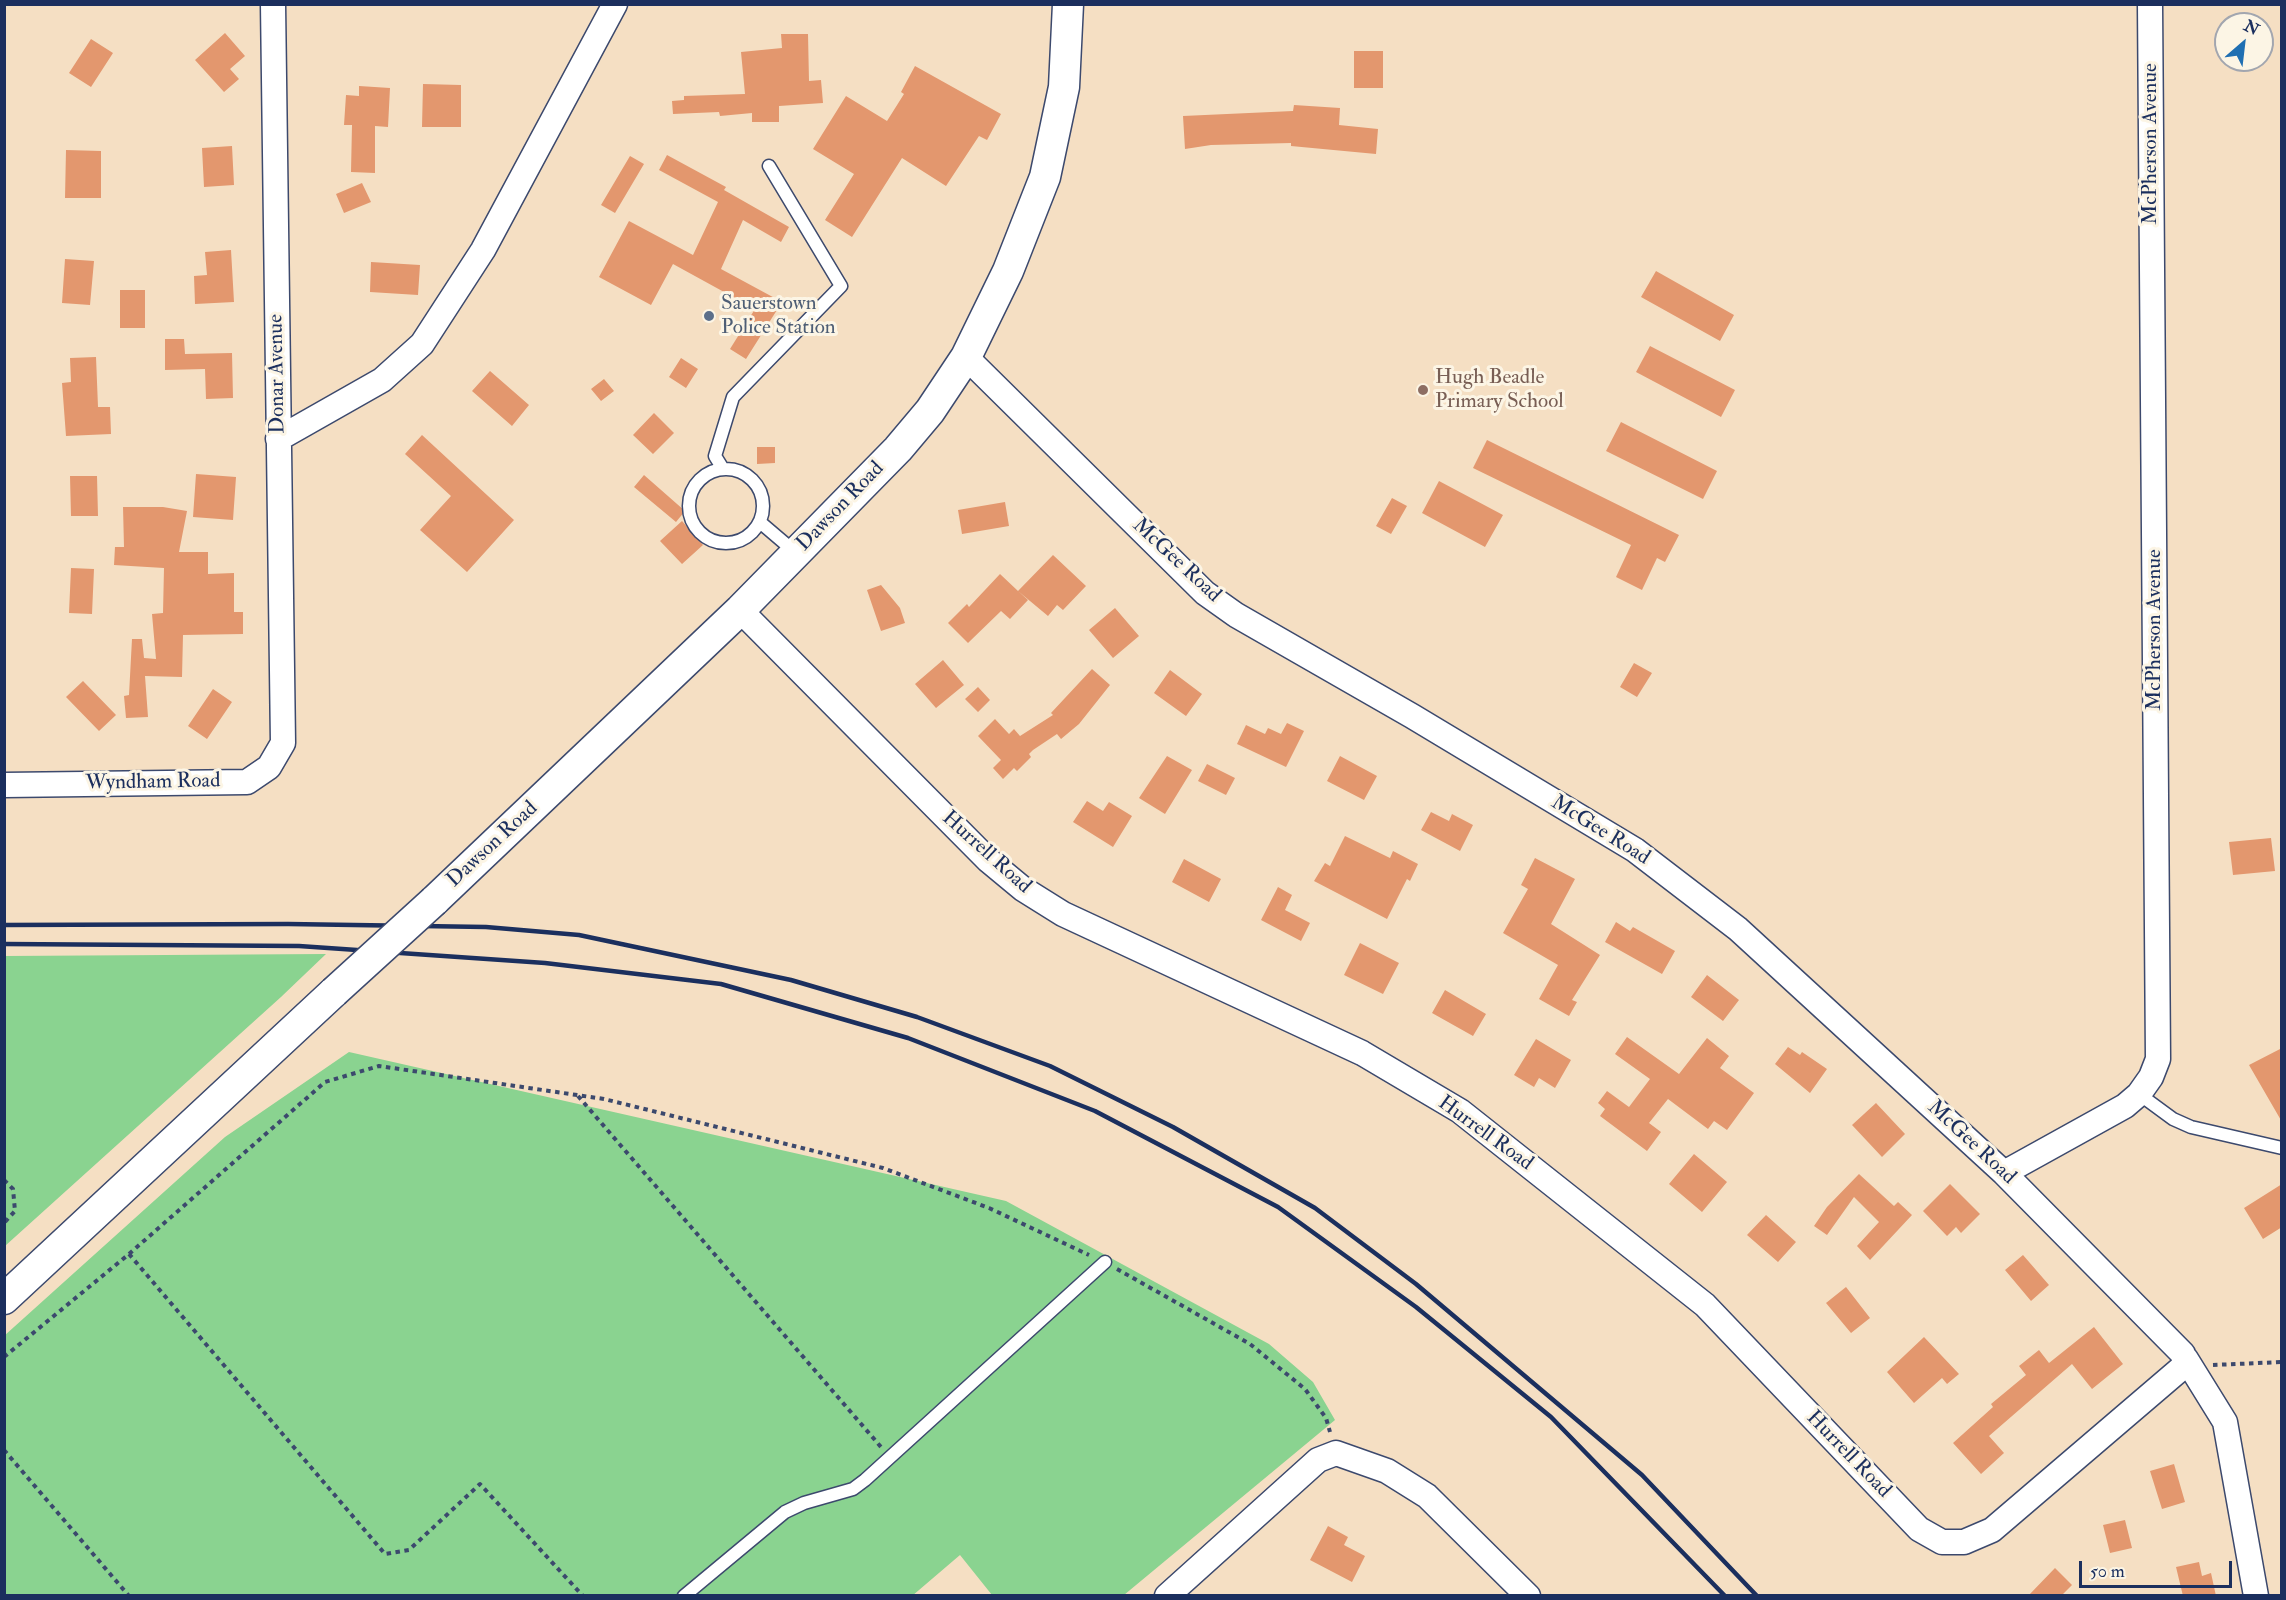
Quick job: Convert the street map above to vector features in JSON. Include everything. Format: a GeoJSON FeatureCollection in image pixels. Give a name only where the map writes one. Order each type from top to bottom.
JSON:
{"type":"FeatureCollection","features":[{"type":"Feature","properties":{"kind":"street","name":"Donar Avenue"},"geometry":{"type":"LineString","coordinates":[[273,4],[283,743]]}},
{"type":"Feature","properties":{"kind":"street"},"geometry":{"type":"LineString","coordinates":[[278,439],[382,380],[422,344],[483,250],[615,4]]}},
{"type":"Feature","properties":{"kind":"street","name":"Dawson Road"},"geometry":{"type":"LineString","coordinates":[[4,1299],[434,901],[740,610],[911,434],[930,411],[966,357],[1008,271],[1045,177],[1064,87],[1068,4]]}},
{"type":"Feature","properties":{"kind":"street","name":"McPherson Avenue"},"geometry":{"type":"LineString","coordinates":[[2004,1173],[2126,1106],[2139,1094],[2151,1077],[2158,1059],[2150,4]]}},
{"type":"Feature","properties":{"kind":"street","name":"McGee Road"},"geometry":{"type":"LineString","coordinates":[[966,357],[1205,593],[1236,615],[1422,722],[1635,850],[1738,929],[2004,1173],[2185,1362],[2225,1422],[2256,1596]]}},
{"type":"Feature","properties":{"kind":"street","name":"Hurrell Road"},"geometry":{"type":"LineString","coordinates":[[740,610],[988,860],[1023,889],[1063,914],[1362,1053],[1460,1111],[1705,1305],[1919,1529],[1942,1542],[1964,1542],[1992,1530],[2185,1362]]}},
{"type":"Feature","properties":{"kind":"street","name":"Wyndham Road"},"geometry":{"type":"LineString","coordinates":[[4,785],[247,782],[269,767],[283,743]]}},
{"type":"Feature","properties":{"kind":"street"},"geometry":{"type":"LineString","coordinates":[[1167,1596],[1318,1460],[1336,1453],[1387,1471],[1427,1496],[1528,1596]]}},
{"type":"Feature","properties":{"kind":"lane"},"geometry":{"type":"LineString","coordinates":[[723,469],[715,456],[733,398],[841,286],[769,166]]}},
{"type":"Feature","properties":{"kind":"lane"},"geometry":{"type":"LineString","coordinates":[[723,469],[739,471],[746,475],[761,492],[764,507],[761,522],[751,535],[737,543],[721,544],[707,538],[695,528],[689,513],[690,497],[696,483],[708,473],[723,469]]}},
{"type":"Feature","properties":{"kind":"lane"},"geometry":{"type":"LineString","coordinates":[[761,522],[796,553]]}},
{"type":"Feature","properties":{"kind":"lane"},"geometry":{"type":"LineString","coordinates":[[2139,1094],[2172,1119],[2191,1128],[2282,1148]]}},
{"type":"Feature","properties":{"kind":"lane"},"geometry":{"type":"LineString","coordinates":[[684,1596],[786,1512],[804,1503],[853,1489],[1105,1262]]}},
{"type":"Feature","properties":{"kind":"path"},"geometry":{"type":"LineString","coordinates":[[4,1357],[129,1254],[325,1082],[379,1066],[603,1099],[884,1168],[989,1208],[1105,1262],[1250,1344],[1305,1389],[1326,1418],[1336,1453]]}},
{"type":"Feature","properties":{"kind":"path"},"geometry":{"type":"LineString","coordinates":[[578,1095],[890,1457]]}},
{"type":"Feature","properties":{"kind":"path"},"geometry":{"type":"LineString","coordinates":[[4,1180],[13,1190],[15,1211],[4,1223]]}},
{"type":"Feature","properties":{"kind":"path"},"geometry":{"type":"LineString","coordinates":[[129,1254],[385,1554],[410,1550],[480,1484],[582,1596]]}},
{"type":"Feature","properties":{"kind":"path"},"geometry":{"type":"LineString","coordinates":[[2185,1362],[2215,1365],[2282,1362]]}},
{"type":"Feature","properties":{"kind":"path"},"geometry":{"type":"LineString","coordinates":[[4,1450],[129,1596]]}},
{"type":"Feature","properties":{"kind":"green space"},"geometry":{"type":"Polygon","coordinates":[[[326,954],[281,997],[5,1246],[5,956],[326,954]]]}},
{"type":"Feature","properties":{"kind":"green space"},"geometry":{"type":"Polygon","coordinates":[[[349,1052],[1006,1201],[1269,1344],[1313,1382],[1335,1420],[1124,1595],[992,1595],[960,1555],[912,1596],[5,1595],[4,1336],[225,1137],[349,1052]]]}},
{"type":"Feature","properties":{"kind":"building"},"geometry":{"type":"Polygon","coordinates":[[[225,33],[245,56],[230,69],[239,79],[224,92],[195,60],[225,33]]]}},
{"type":"Feature","properties":{"kind":"building"},"geometry":{"type":"Polygon","coordinates":[[[781,34],[808,34],[809,81],[821,80],[823,103],[779,106],[779,122],[752,122],[752,113],[720,116],[719,112],[673,114],[672,101],[684,100],[684,96],[745,94],[741,52],[782,48],[781,34]]]}},
{"type":"Feature","properties":{"kind":"building"},"geometry":{"type":"Polygon","coordinates":[[[91,39],[113,53],[91,87],[69,73],[91,39]]]}},
{"type":"Feature","properties":{"kind":"building"},"geometry":{"type":"Polygon","coordinates":[[[1354,51],[1383,51],[1383,88],[1354,88],[1354,51]]]}},
{"type":"Feature","properties":{"kind":"building"},"geometry":{"type":"Polygon","coordinates":[[[915,66],[1001,114],[987,140],[979,136],[946,186],[902,158],[852,237],[825,220],[854,174],[813,149],[846,96],[887,121],[904,94],[901,92],[915,66]]]}},
{"type":"Feature","properties":{"kind":"building"},"geometry":{"type":"Polygon","coordinates":[[[423,84],[461,85],[461,127],[422,127],[423,84]]]}},
{"type":"Feature","properties":{"kind":"building"},"geometry":{"type":"Polygon","coordinates":[[[359,86],[390,88],[388,127],[375,126],[375,173],[351,172],[352,125],[344,125],[346,95],[359,96],[359,86]]]}},
{"type":"Feature","properties":{"kind":"building"},"geometry":{"type":"Polygon","coordinates":[[[1294,105],[1340,108],[1339,125],[1378,129],[1376,154],[1291,146],[1291,143],[1211,145],[1185,149],[1183,116],[1293,111],[1294,105]]]}},
{"type":"Feature","properties":{"kind":"building"},"geometry":{"type":"Polygon","coordinates":[[[232,146],[234,185],[204,187],[202,148],[232,146]]]}},
{"type":"Feature","properties":{"kind":"building"},"geometry":{"type":"Polygon","coordinates":[[[66,150],[101,151],[101,198],[65,198],[66,150]]]}},
{"type":"Feature","properties":{"kind":"building"},"geometry":{"type":"Polygon","coordinates":[[[667,155],[726,187],[724,190],[789,227],[781,242],[743,220],[721,269],[782,302],[746,359],[730,349],[755,309],[673,264],[651,305],[599,277],[629,221],[693,255],[718,202],[659,170],[667,155]]]}},
{"type":"Feature","properties":{"kind":"building"},"geometry":{"type":"Polygon","coordinates":[[[630,156],[644,164],[615,213],[601,205],[630,156]]]}},
{"type":"Feature","properties":{"kind":"building"},"geometry":{"type":"Polygon","coordinates":[[[362,183],[371,202],[344,213],[336,194],[362,183]]]}},
{"type":"Feature","properties":{"kind":"building"},"geometry":{"type":"Polygon","coordinates":[[[231,250],[234,302],[195,304],[194,276],[207,275],[205,252],[231,250]]]}},
{"type":"Feature","properties":{"kind":"building"},"geometry":{"type":"Polygon","coordinates":[[[65,259],[94,261],[90,305],[62,303],[65,259]]]}},
{"type":"Feature","properties":{"kind":"building"},"geometry":{"type":"Polygon","coordinates":[[[371,262],[420,265],[418,295],[370,292],[371,262]]]}},
{"type":"Feature","properties":{"kind":"building"},"geometry":{"type":"Polygon","coordinates":[[[1656,271],[1734,315],[1720,341],[1641,297],[1656,271]]]}},
{"type":"Feature","properties":{"kind":"building"},"geometry":{"type":"Polygon","coordinates":[[[120,290],[145,290],[145,328],[120,328],[120,290]]]}},
{"type":"Feature","properties":{"kind":"building"},"geometry":{"type":"Polygon","coordinates":[[[165,339],[184,339],[185,354],[232,353],[233,398],[206,399],[205,369],[165,370],[165,339]]]}},
{"type":"Feature","properties":{"kind":"building"},"geometry":{"type":"Polygon","coordinates":[[[1650,346],[1735,390],[1721,417],[1636,372],[1650,346]]]}},
{"type":"Feature","properties":{"kind":"building"},"geometry":{"type":"Polygon","coordinates":[[[96,357],[98,407],[110,407],[111,434],[66,436],[62,383],[71,382],[70,358],[96,357]]]}},
{"type":"Feature","properties":{"kind":"building"},"geometry":{"type":"Polygon","coordinates":[[[681,358],[698,369],[686,388],[669,377],[681,358]]]}},
{"type":"Feature","properties":{"kind":"building"},"geometry":{"type":"Polygon","coordinates":[[[490,371],[529,405],[512,426],[472,391],[490,371]]]}},
{"type":"Feature","properties":{"kind":"building"},"geometry":{"type":"Polygon","coordinates":[[[604,379],[614,391],[601,401],[591,389],[604,379]]]}},
{"type":"Feature","properties":{"kind":"building"},"geometry":{"type":"Polygon","coordinates":[[[654,413],[674,433],[653,454],[633,435],[654,413]]]}},
{"type":"Feature","properties":{"kind":"building"},"geometry":{"type":"Polygon","coordinates":[[[1621,422],[1717,471],[1703,499],[1606,451],[1621,422]]]}},
{"type":"Feature","properties":{"kind":"building"},"geometry":{"type":"Polygon","coordinates":[[[422,435],[514,520],[467,572],[420,530],[451,496],[405,454],[422,435]]]}},
{"type":"Feature","properties":{"kind":"building"},"geometry":{"type":"Polygon","coordinates":[[[1487,440],[1679,535],[1665,562],[1657,558],[1642,590],[1616,577],[1631,545],[1473,468],[1487,440]]]}},
{"type":"Feature","properties":{"kind":"building"},"geometry":{"type":"Polygon","coordinates":[[[757,447],[775,447],[775,463],[757,464],[757,447]]]}},
{"type":"Feature","properties":{"kind":"building"},"geometry":{"type":"Polygon","coordinates":[[[196,474],[236,477],[233,520],[193,517],[196,474]]]}},
{"type":"Feature","properties":{"kind":"building"},"geometry":{"type":"Polygon","coordinates":[[[644,475],[685,511],[676,522],[634,487],[644,475]]]}},
{"type":"Feature","properties":{"kind":"building"},"geometry":{"type":"Polygon","coordinates":[[[70,476],[97,476],[98,516],[71,516],[70,476]]]}},
{"type":"Feature","properties":{"kind":"building"},"geometry":{"type":"Polygon","coordinates":[[[1439,481],[1503,515],[1485,547],[1422,513],[1439,481]]]}},
{"type":"Feature","properties":{"kind":"building"},"geometry":{"type":"Polygon","coordinates":[[[1392,498],[1407,506],[1391,534],[1376,526],[1392,498]]]}},
{"type":"Feature","properties":{"kind":"building"},"geometry":{"type":"Polygon","coordinates":[[[1005,502],[1009,526],[962,534],[958,510],[1005,502]]]}},
{"type":"Feature","properties":{"kind":"building"},"geometry":{"type":"Polygon","coordinates":[[[123,507],[163,507],[187,511],[179,552],[208,552],[208,574],[234,573],[234,612],[243,612],[243,634],[183,635],[182,677],[145,676],[148,717],[126,718],[124,696],[129,695],[132,639],[142,639],[144,658],[156,659],[152,614],[163,613],[164,568],[114,565],[115,547],[124,547],[123,507]]]}},
{"type":"Feature","properties":{"kind":"building"},"geometry":{"type":"Polygon","coordinates":[[[682,521],[703,545],[682,564],[660,541],[682,521]]]}},
{"type":"Feature","properties":{"kind":"building"},"geometry":{"type":"Polygon","coordinates":[[[1053,555],[1086,586],[1063,610],[1057,605],[1048,616],[1018,591],[1053,555]]]}},
{"type":"Feature","properties":{"kind":"building"},"geometry":{"type":"Polygon","coordinates":[[[71,568],[94,569],[92,614],[69,613],[71,568]]]}},
{"type":"Feature","properties":{"kind":"building"},"geometry":{"type":"Polygon","coordinates":[[[1000,574],[1028,600],[1010,619],[1001,611],[968,643],[948,623],[967,604],[969,607],[1000,574]]]}},
{"type":"Feature","properties":{"kind":"building"},"geometry":{"type":"Polygon","coordinates":[[[881,585],[900,608],[905,623],[881,631],[867,590],[881,585]]]}},
{"type":"Feature","properties":{"kind":"building"},"geometry":{"type":"Polygon","coordinates":[[[1115,608],[1139,636],[1113,658],[1089,630],[1115,608]]]}},
{"type":"Feature","properties":{"kind":"building"},"geometry":{"type":"Polygon","coordinates":[[[943,660],[964,685],[936,708],[915,684],[943,660]]]}},
{"type":"Feature","properties":{"kind":"building"},"geometry":{"type":"Polygon","coordinates":[[[1634,663],[1652,673],[1637,697],[1620,687],[1634,663]]]}},
{"type":"Feature","properties":{"kind":"building"},"geometry":{"type":"Polygon","coordinates":[[[1092,669],[1110,685],[1079,724],[1061,739],[1057,734],[1033,750],[1029,754],[1031,757],[1017,771],[1014,768],[1003,779],[993,768],[1001,760],[978,736],[995,719],[1009,734],[1014,729],[1020,736],[1053,715],[1051,713],[1092,669]]]}},
{"type":"Feature","properties":{"kind":"building"},"geometry":{"type":"Polygon","coordinates":[[[1170,670],[1202,694],[1186,716],[1154,693],[1170,670]]]}},
{"type":"Feature","properties":{"kind":"building"},"geometry":{"type":"Polygon","coordinates":[[[83,681],[116,715],[99,731],[66,697],[83,681]]]}},
{"type":"Feature","properties":{"kind":"building"},"geometry":{"type":"Polygon","coordinates":[[[978,687],[990,700],[978,712],[965,699],[978,687]]]}},
{"type":"Feature","properties":{"kind":"building"},"geometry":{"type":"Polygon","coordinates":[[[213,689],[232,702],[207,739],[188,726],[213,689]]]}},
{"type":"Feature","properties":{"kind":"building"},"geometry":{"type":"Polygon","coordinates":[[[1287,723],[1304,731],[1286,767],[1237,744],[1246,725],[1265,734],[1268,728],[1281,734],[1287,723]]]}},
{"type":"Feature","properties":{"kind":"building"},"geometry":{"type":"Polygon","coordinates":[[[1167,756],[1192,770],[1165,814],[1139,798],[1167,756]]]}},
{"type":"Feature","properties":{"kind":"building"},"geometry":{"type":"Polygon","coordinates":[[[1340,756],[1377,776],[1364,800],[1327,781],[1340,756]]]}},
{"type":"Feature","properties":{"kind":"building"},"geometry":{"type":"Polygon","coordinates":[[[1207,764],[1235,778],[1226,795],[1198,781],[1207,764]]]}},
{"type":"Feature","properties":{"kind":"building"},"geometry":{"type":"Polygon","coordinates":[[[1087,801],[1103,811],[1109,802],[1132,816],[1113,847],[1073,822],[1087,801]]]}},
{"type":"Feature","properties":{"kind":"building"},"geometry":{"type":"Polygon","coordinates":[[[1431,812],[1449,821],[1452,814],[1473,825],[1460,851],[1421,830],[1431,812]]]}},
{"type":"Feature","properties":{"kind":"building"},"geometry":{"type":"Polygon","coordinates":[[[1345,836],[1390,858],[1393,851],[1418,864],[1410,881],[1407,879],[1387,919],[1314,881],[1325,863],[1330,866],[1345,836]]]}},
{"type":"Feature","properties":{"kind":"building"},"geometry":{"type":"Polygon","coordinates":[[[2271,838],[2275,871],[2233,875],[2229,842],[2271,838]]]}},
{"type":"Feature","properties":{"kind":"building"},"geometry":{"type":"Polygon","coordinates":[[[1535,858],[1575,879],[1551,924],[1600,955],[1572,1000],[1577,1002],[1569,1016],[1539,999],[1558,965],[1503,933],[1528,889],[1521,885],[1535,858]]]}},
{"type":"Feature","properties":{"kind":"building"},"geometry":{"type":"Polygon","coordinates":[[[1184,859],[1221,879],[1209,902],[1172,882],[1184,859]]]}},
{"type":"Feature","properties":{"kind":"building"},"geometry":{"type":"Polygon","coordinates":[[[1278,887],[1292,895],[1285,910],[1310,923],[1301,941],[1261,920],[1278,887]]]}},
{"type":"Feature","properties":{"kind":"building"},"geometry":{"type":"Polygon","coordinates":[[[1616,922],[1630,931],[1633,927],[1675,951],[1662,974],[1605,942],[1616,922]]]}},
{"type":"Feature","properties":{"kind":"building"},"geometry":{"type":"Polygon","coordinates":[[[1360,943],[1399,963],[1383,994],[1344,975],[1360,943]]]}},
{"type":"Feature","properties":{"kind":"building"},"geometry":{"type":"Polygon","coordinates":[[[1707,975],[1739,1000],[1723,1021],[1691,997],[1707,975]]]}},
{"type":"Feature","properties":{"kind":"building"},"geometry":{"type":"Polygon","coordinates":[[[1445,990],[1486,1014],[1473,1036],[1432,1013],[1445,990]]]}},
{"type":"Feature","properties":{"kind":"building"},"geometry":{"type":"Polygon","coordinates":[[[1627,1037],[1679,1074],[1707,1038],[1729,1056],[1720,1068],[1754,1093],[1727,1130],[1714,1121],[1708,1129],[1668,1099],[1649,1123],[1661,1132],[1647,1151],[1600,1116],[1605,1109],[1598,1103],[1607,1091],[1629,1107],[1650,1079],[1615,1054],[1627,1037]]]}},
{"type":"Feature","properties":{"kind":"building"},"geometry":{"type":"Polygon","coordinates":[[[1536,1039],[1571,1060],[1555,1088],[1539,1078],[1534,1087],[1514,1075],[1536,1039]]]}},
{"type":"Feature","properties":{"kind":"building"},"geometry":{"type":"Polygon","coordinates":[[[1788,1047],[1800,1055],[1802,1052],[1827,1069],[1810,1093],[1775,1064],[1788,1047]]]}},
{"type":"Feature","properties":{"kind":"building"},"geometry":{"type":"Polygon","coordinates":[[[2282,1048],[2282,1122],[2249,1065],[2282,1048]]]}},
{"type":"Feature","properties":{"kind":"building"},"geometry":{"type":"Polygon","coordinates":[[[1876,1103],[1905,1134],[1882,1157],[1852,1125],[1876,1103]]]}},
{"type":"Feature","properties":{"kind":"building"},"geometry":{"type":"Polygon","coordinates":[[[1694,1154],[1727,1182],[1702,1212],[1669,1184],[1694,1154]]]}},
{"type":"Feature","properties":{"kind":"building"},"geometry":{"type":"Polygon","coordinates":[[[1859,1174],[1894,1206],[1898,1202],[1912,1215],[1870,1260],[1857,1246],[1879,1222],[1854,1197],[1827,1235],[1814,1226],[1827,1207],[1859,1174]]]}},
{"type":"Feature","properties":{"kind":"building"},"geometry":{"type":"Polygon","coordinates":[[[1950,1184],[1980,1214],[1961,1233],[1956,1227],[1947,1236],[1923,1211],[1950,1184]]]}},
{"type":"Feature","properties":{"kind":"building"},"geometry":{"type":"Polygon","coordinates":[[[2282,1184],[2282,1227],[2263,1239],[2244,1208],[2282,1184]]]}},
{"type":"Feature","properties":{"kind":"building"},"geometry":{"type":"Polygon","coordinates":[[[1766,1215],[1796,1242],[1778,1262],[1747,1235],[1766,1215]]]}},
{"type":"Feature","properties":{"kind":"building"},"geometry":{"type":"Polygon","coordinates":[[[2023,1255],[2049,1285],[2031,1301],[2005,1270],[2023,1255]]]}},
{"type":"Feature","properties":{"kind":"building"},"geometry":{"type":"Polygon","coordinates":[[[1846,1287],[1870,1318],[1851,1333],[1826,1303],[1846,1287]]]}},
{"type":"Feature","properties":{"kind":"building"},"geometry":{"type":"Polygon","coordinates":[[[2094,1327],[2123,1364],[2092,1389],[2072,1364],[1989,1436],[2004,1453],[1981,1474],[1953,1443],[1993,1407],[1991,1404],[2026,1375],[2019,1366],[2039,1350],[2049,1363],[2094,1327]]]}},
{"type":"Feature","properties":{"kind":"building"},"geometry":{"type":"Polygon","coordinates":[[[1924,1337],[1959,1374],[1947,1384],[1942,1378],[1914,1403],[1887,1372],[1924,1337]]]}},
{"type":"Feature","properties":{"kind":"building"},"geometry":{"type":"Polygon","coordinates":[[[2174,1464],[2185,1502],[2162,1509],[2150,1471],[2174,1464]]]}},
{"type":"Feature","properties":{"kind":"building"},"geometry":{"type":"Polygon","coordinates":[[[2125,1520],[2132,1548],[2110,1553],[2103,1525],[2125,1520]]]}},
{"type":"Feature","properties":{"kind":"building"},"geometry":{"type":"Polygon","coordinates":[[[1328,1526],[1348,1537],[1344,1545],[1365,1556],[1352,1582],[1310,1560],[1328,1526]]]}},
{"type":"Feature","properties":{"kind":"building"},"geometry":{"type":"Polygon","coordinates":[[[2199,1562],[2202,1576],[2211,1573],[2216,1596],[2183,1596],[2176,1567],[2199,1562]]]}},
{"type":"Feature","properties":{"kind":"building"},"geometry":{"type":"Polygon","coordinates":[[[2055,1568],[2072,1585],[2061,1596],[2028,1596],[2055,1568]]]}},
{"type":"Feature","properties":{"kind":"railway"},"geometry":{"type":"LineString","coordinates":[[4,925],[288,924],[486,927],[579,935],[791,980],[917,1017],[1050,1066],[1173,1127],[1315,1208],[1416,1284],[1642,1475],[1757,1596]]}},
{"type":"Feature","properties":{"kind":"railway"},"geometry":{"type":"LineString","coordinates":[[4,944],[299,946],[545,963],[721,984],[908,1038],[1095,1111],[1278,1207],[1416,1307],[1551,1417],[1725,1596]]}},
{"type":"Feature","properties":{"kind":"place","name":"Sauerstown Police Station"},"geometry":{"type":"Point","coordinates":[709,316]}},
{"type":"Feature","properties":{"kind":"place","name":"Hugh Beadle Primary School"},"geometry":{"type":"Point","coordinates":[1423,390]}}]}
